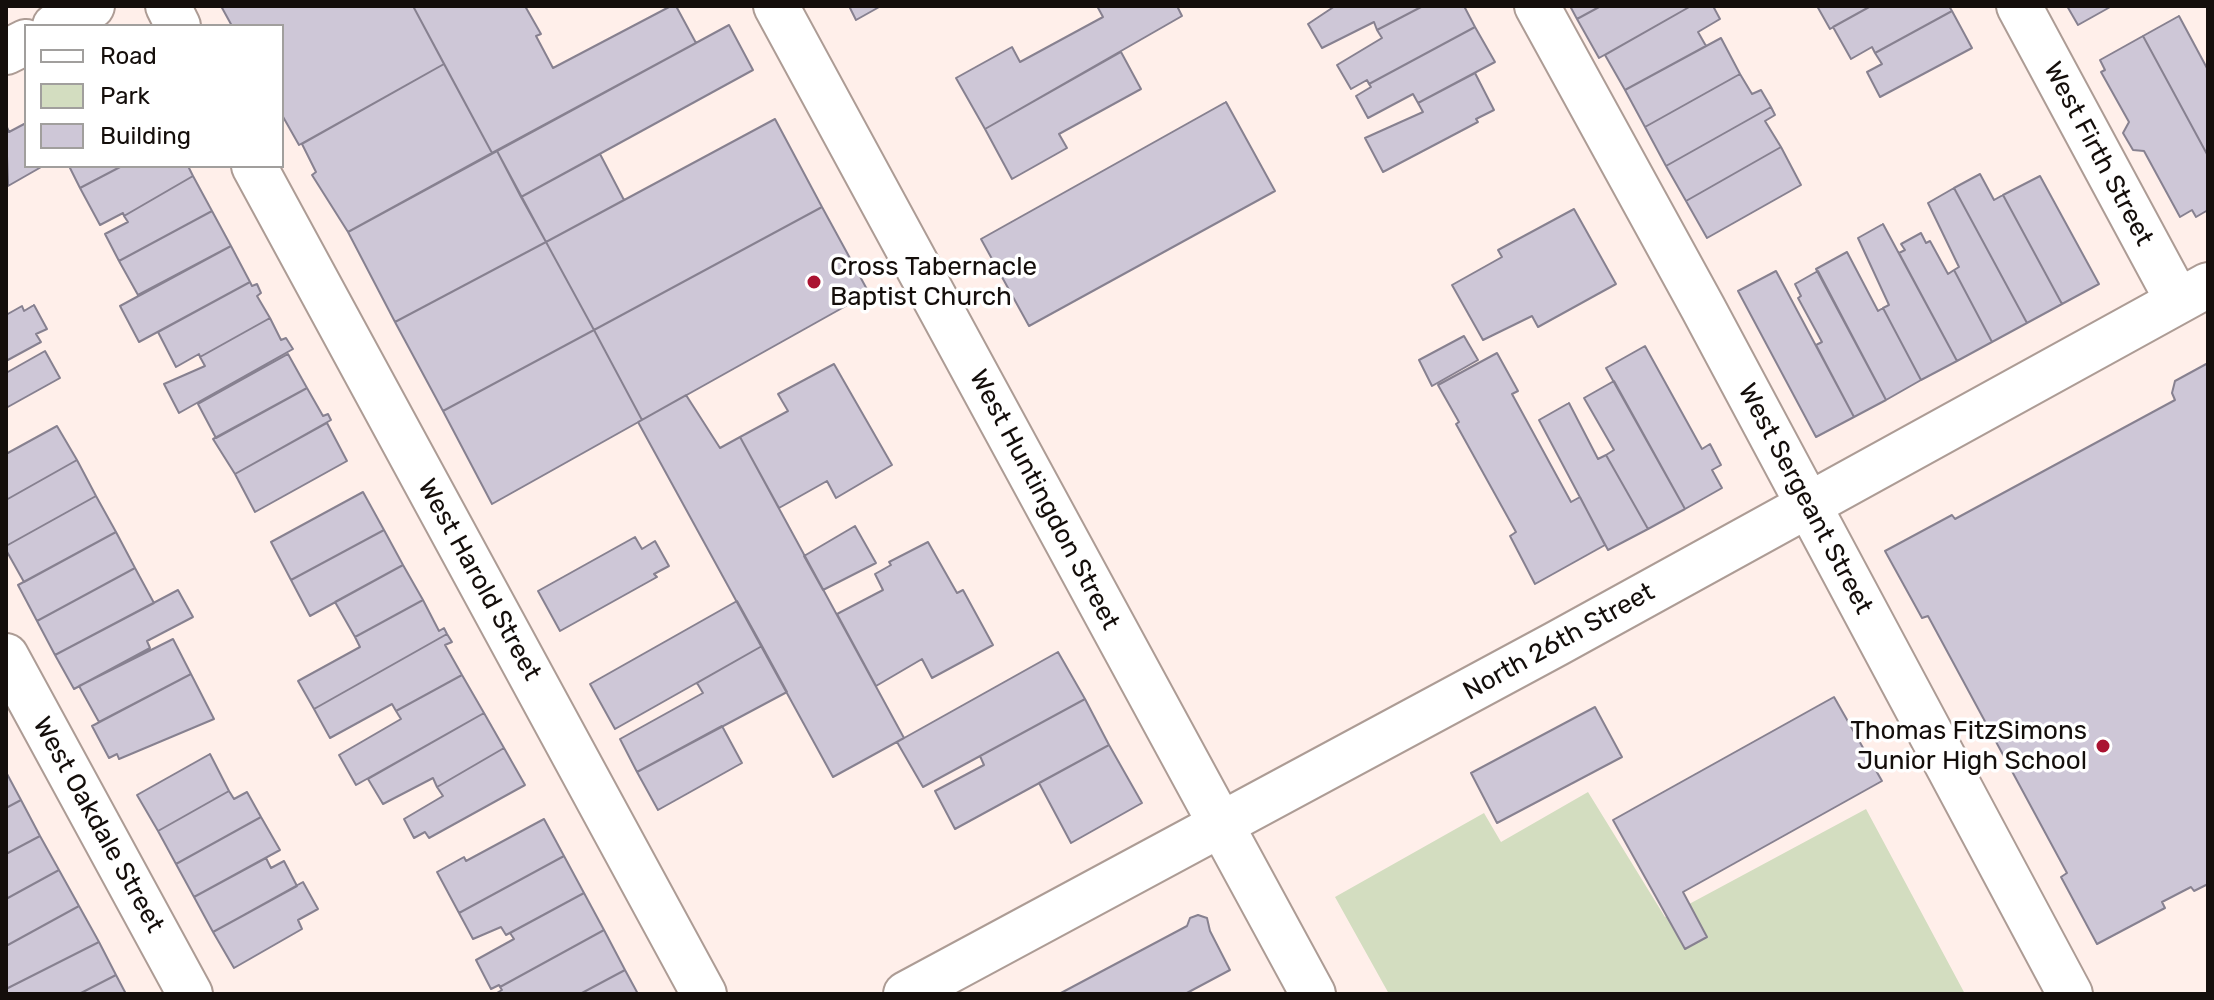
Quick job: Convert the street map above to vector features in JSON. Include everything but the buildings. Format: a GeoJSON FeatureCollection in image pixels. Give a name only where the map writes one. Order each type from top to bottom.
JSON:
{"type":"FeatureCollection","features":[{"type":"Feature","properties":{"kind":"street"},"geometry":{"type":"LineString","coordinates":[[59,24],[92,6]]}},
{"type":"Feature","properties":{"kind":"street"},"geometry":{"type":"LineString","coordinates":[[168,6],[177,24]]}},
{"type":"Feature","properties":{"kind":"street","name":"West Huntingdon Street"},"geometry":{"type":"LineString","coordinates":[[776,6],[1313,994]]}},
{"type":"Feature","properties":{"kind":"street","name":"West Sergeant Street"},"geometry":{"type":"LineString","coordinates":[[1537,6],[1809,505],[2070,994]]}},
{"type":"Feature","properties":{"kind":"street","name":"West Firth Street"},"geometry":{"type":"LineString","coordinates":[[2019,6],[2193,293]]}},
{"type":"Feature","properties":{"kind":"street"},"geometry":{"type":"LineString","coordinates":[[6,52],[24,43]]}},
{"type":"Feature","properties":{"kind":"street","name":"West Harold Street"},"geometry":{"type":"LineString","coordinates":[[255,168],[704,994]]}},
{"type":"Feature","properties":{"kind":"street","name":"North 26th Street"},"geometry":{"type":"LineString","coordinates":[[906,994],[1221,826],[2193,293]]}},
{"type":"Feature","properties":{"kind":"street","name":"West Oakdale Street"},"geometry":{"type":"LineString","coordinates":[[6,656],[190,994]]}},
{"type":"Feature","properties":{"kind":"green space"},"geometry":{"type":"Polygon","coordinates":[[[1588,792],[1665,917],[1866,809],[1965,994],[1389,994],[1335,897],[1484,813],[1501,842],[1588,792]]]}},
{"type":"Feature","properties":{"kind":"place","name":"Cross Tabernacle Baptist Church"},"geometry":{"type":"Point","coordinates":[814,282]}},
{"type":"Feature","properties":{"kind":"place","name":"Thomas FitzSimons Junior High School"},"geometry":{"type":"Point","coordinates":[2103,746]}}]}
